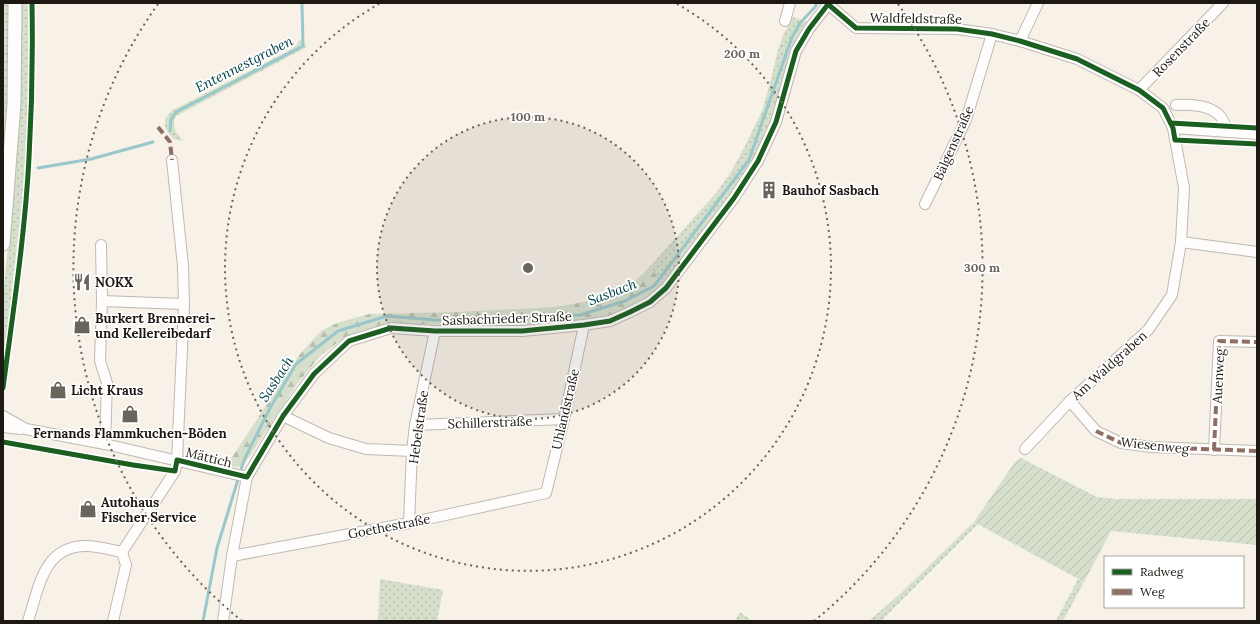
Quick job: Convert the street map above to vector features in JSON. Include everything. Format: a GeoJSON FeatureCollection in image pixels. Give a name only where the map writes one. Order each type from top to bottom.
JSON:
{"type":"FeatureCollection","features":[{"type":"Feature","properties":{"kind":"street"},"geometry":{"type":"LineString","coordinates":[[3,244],[14,104],[15,3]]}},
{"type":"Feature","properties":{"kind":"street"},"geometry":{"type":"LineString","coordinates":[[785,21],[790,3]]}},
{"type":"Feature","properties":{"kind":"street"},"geometry":{"type":"LineString","coordinates":[[1020,41],[1038,3]]}},
{"type":"Feature","properties":{"kind":"street","name":"Rosenstraße"},"geometry":{"type":"LineString","coordinates":[[1139,90],[1223,3]]}},
{"type":"Feature","properties":{"kind":"street","name":"Waldfeldstraße"},"geometry":{"type":"LineString","coordinates":[[829,4],[856,28],[957,29],[992,34],[1020,41],[1077,59],[1139,90],[1163,108],[1173,128]]}},
{"type":"Feature","properties":{"kind":"street","name":"Sasbachrieder Straße"},"geometry":{"type":"LineString","coordinates":[[223,621],[245,477],[283,416],[314,374],[349,341],[391,328],[435,331],[522,331],[584,325],[610,321],[650,302],[666,288],[734,198],[758,161],[776,122],[796,51],[809,29],[829,4]]}},
{"type":"Feature","properties":{"kind":"street","name":"Bälgenstraße"},"geometry":{"type":"LineString","coordinates":[[925,204],[966,120],[992,34]]}},
{"type":"Feature","properties":{"kind":"street"},"geometry":{"type":"LineString","coordinates":[[1176,105],[1186,104],[1210,108],[1221,118],[1228,132]]}},
{"type":"Feature","properties":{"kind":"street"},"geometry":{"type":"LineString","coordinates":[[1173,128],[1257,134]]}},
{"type":"Feature","properties":{"kind":"street","name":"Am Waldgraben"},"geometry":{"type":"LineString","coordinates":[[1025,449],[1070,401],[1148,330],[1172,295],[1181,242],[1184,188],[1173,128]]}},
{"type":"Feature","properties":{"kind":"street","name":"Mättich"},"geometry":{"type":"LineString","coordinates":[[122,552],[175,471],[177,460],[184,304],[183,266],[172,160]]}},
{"type":"Feature","properties":{"kind":"street"},"geometry":{"type":"LineString","coordinates":[[1181,242],[1257,252]]}},
{"type":"Feature","properties":{"kind":"street"},"geometry":{"type":"LineString","coordinates":[[101,245],[102,302],[100,361],[107,383],[105,444]]}},
{"type":"Feature","properties":{"kind":"street"},"geometry":{"type":"LineString","coordinates":[[102,302],[184,304]]}},
{"type":"Feature","properties":{"kind":"street","name":"Uhlandstraße"},"geometry":{"type":"LineString","coordinates":[[546,493],[564,419],[584,325]]}},
{"type":"Feature","properties":{"kind":"street","name":"Hebelstraße"},"geometry":{"type":"LineString","coordinates":[[409,523],[412,451],[415,425],[435,331]]}},
{"type":"Feature","properties":{"kind":"street","name":"Auenweg"},"geometry":{"type":"LineString","coordinates":[[1214,450],[1219,341],[1257,342]]}},
{"type":"Feature","properties":{"kind":"street","name":"Wiesenweg"},"geometry":{"type":"LineString","coordinates":[[1070,401],[1096,431],[1121,443],[1151,447],[1257,451]]}},
{"type":"Feature","properties":{"kind":"street","name":"Mättich"},"geometry":{"type":"LineString","coordinates":[[3,416],[26,429]]}},
{"type":"Feature","properties":{"kind":"street"},"geometry":{"type":"LineString","coordinates":[[283,416],[329,438],[366,449],[412,451]]}},
{"type":"Feature","properties":{"kind":"street","name":"Schillerstraße"},"geometry":{"type":"LineString","coordinates":[[415,425],[564,419]]}},
{"type":"Feature","properties":{"kind":"street","name":"Mättich"},"geometry":{"type":"LineString","coordinates":[[3,427],[26,429],[105,444],[245,477]]}},
{"type":"Feature","properties":{"kind":"street","name":"Goethestraße"},"geometry":{"type":"LineString","coordinates":[[232,556],[409,523],[546,493]]}},
{"type":"Feature","properties":{"kind":"street"},"geometry":{"type":"LineString","coordinates":[[28,621],[46,568],[54,558],[63,551],[74,547],[87,546],[122,552],[126,564],[113,621]]}},
{"type":"Feature","properties":{"kind":"green space"},"geometry":{"type":"Polygon","coordinates":[[[3,3],[11,3],[6,158],[3,161],[3,3]]]}},
{"type":"Feature","properties":{"kind":"green space"},"geometry":{"type":"Polygon","coordinates":[[[20,3],[30,3],[30,81],[27,154],[3,372],[3,297],[13,198],[20,3]]]}},
{"type":"Feature","properties":{"kind":"green space"},"geometry":{"type":"Polygon","coordinates":[[[793,17],[807,22],[795,43],[771,123],[755,157],[735,191],[660,289],[653,270],[646,271],[716,193],[731,172],[762,111],[778,50],[784,33],[793,17]]]}},
{"type":"Feature","properties":{"kind":"green space"},"geometry":{"type":"Polygon","coordinates":[[[300,39],[307,47],[176,116],[174,126],[176,132],[183,141],[173,139],[167,131],[165,121],[173,110],[290,50],[297,45],[300,39]]]}},
{"type":"Feature","properties":{"kind":"green space"},"geometry":{"type":"Polygon","coordinates":[[[652,270],[659,277],[661,282],[660,289],[652,296],[633,307],[609,315],[578,321],[496,326],[415,324],[380,327],[344,338],[321,355],[298,383],[243,466],[235,467],[227,465],[299,355],[321,331],[337,323],[369,314],[457,312],[555,307],[584,302],[616,292],[633,283],[646,271],[652,270]]]}},
{"type":"Feature","properties":{"kind":"green space"},"geometry":{"type":"Polygon","coordinates":[[[1021,458],[1097,497],[1115,499],[1257,499],[1257,545],[1111,531],[1084,582],[974,522],[1015,462],[1021,458]]]}},
{"type":"Feature","properties":{"kind":"green space"},"geometry":{"type":"Polygon","coordinates":[[[974,522],[978,524],[881,621],[869,621],[902,592],[974,522]]]}},
{"type":"Feature","properties":{"kind":"green space"},"geometry":{"type":"Polygon","coordinates":[[[380,579],[443,590],[437,621],[378,621],[380,579]]]}},
{"type":"Feature","properties":{"kind":"green space"},"geometry":{"type":"Polygon","coordinates":[[[1078,579],[1084,582],[1063,621],[1056,621],[1078,579]]]}},
{"type":"Feature","properties":{"kind":"green space"},"geometry":{"type":"Polygon","coordinates":[[[740,612],[752,621],[735,621],[740,612]]]}},
{"type":"Feature","properties":{"kind":"waterway","name":"Entennestgraben"},"geometry":{"type":"LineString","coordinates":[[170,131],[171,119],[176,112],[303,46],[302,3]]}},
{"type":"Feature","properties":{"kind":"waterway","name":"Sasbach"},"geometry":{"type":"LineString","coordinates":[[203,621],[217,548],[244,460],[270,408],[296,364],[338,331],[387,316],[435,320],[580,315],[625,301],[654,286],[749,160],[792,37],[800,23],[817,3]]}},
{"type":"Feature","properties":{"kind":"waterway","name":"Entennestgraben"},"geometry":{"type":"LineString","coordinates":[[38,168],[91,159],[153,142]]}},
{"type":"Feature","properties":{"kind":"marked path"},"geometry":{"type":"LineString","coordinates":[[158,127],[170,142],[172,160]]}},
{"type":"Feature","properties":{"kind":"marked path"},"geometry":{"type":"LineString","coordinates":[[1214,450],[1219,341],[1257,342]]}},
{"type":"Feature","properties":{"kind":"marked path"},"geometry":{"type":"LineString","coordinates":[[1096,431],[1121,443],[1151,447],[1257,451]]}},
{"type":"Feature","properties":{"kind":"cycle path"},"geometry":{"type":"LineString","coordinates":[[3,388],[25,216],[32,100],[32,3]]}},
{"type":"Feature","properties":{"kind":"cycle path"},"geometry":{"type":"LineString","coordinates":[[3,442],[175,471],[177,460],[247,477],[283,416],[314,374],[349,341],[391,328],[435,331],[522,331],[584,325],[610,321],[650,302],[666,288],[734,198],[758,161],[776,122],[796,51],[809,29],[829,3]]}},
{"type":"Feature","properties":{"kind":"cycle path"},"geometry":{"type":"LineString","coordinates":[[829,5],[856,28],[957,29],[992,34],[1077,59],[1139,90],[1163,108],[1173,128],[1175,140],[1257,144]]}},
{"type":"Feature","properties":{"kind":"cycle path"},"geometry":{"type":"LineString","coordinates":[[1171,123],[1257,128]]}},
{"type":"Feature","properties":{"kind":"place","name":"Bauhof Sasbach"},"geometry":{"type":"Point","coordinates":[769,190]}},
{"type":"Feature","properties":{"kind":"place","name":"NOKX"},"geometry":{"type":"Point","coordinates":[82,282]}},
{"type":"Feature","properties":{"kind":"place","name":"Burkert Brennerei- und Kellereibedarf"},"geometry":{"type":"Point","coordinates":[82,325]}},
{"type":"Feature","properties":{"kind":"place","name":"Licht Kraus"},"geometry":{"type":"Point","coordinates":[58,390]}},
{"type":"Feature","properties":{"kind":"place","name":"Fernands Flammkuchen-Böden"},"geometry":{"type":"Point","coordinates":[130,414]}},
{"type":"Feature","properties":{"kind":"place","name":"Autohaus Fischer Service"},"geometry":{"type":"Point","coordinates":[88,509]}}]}
